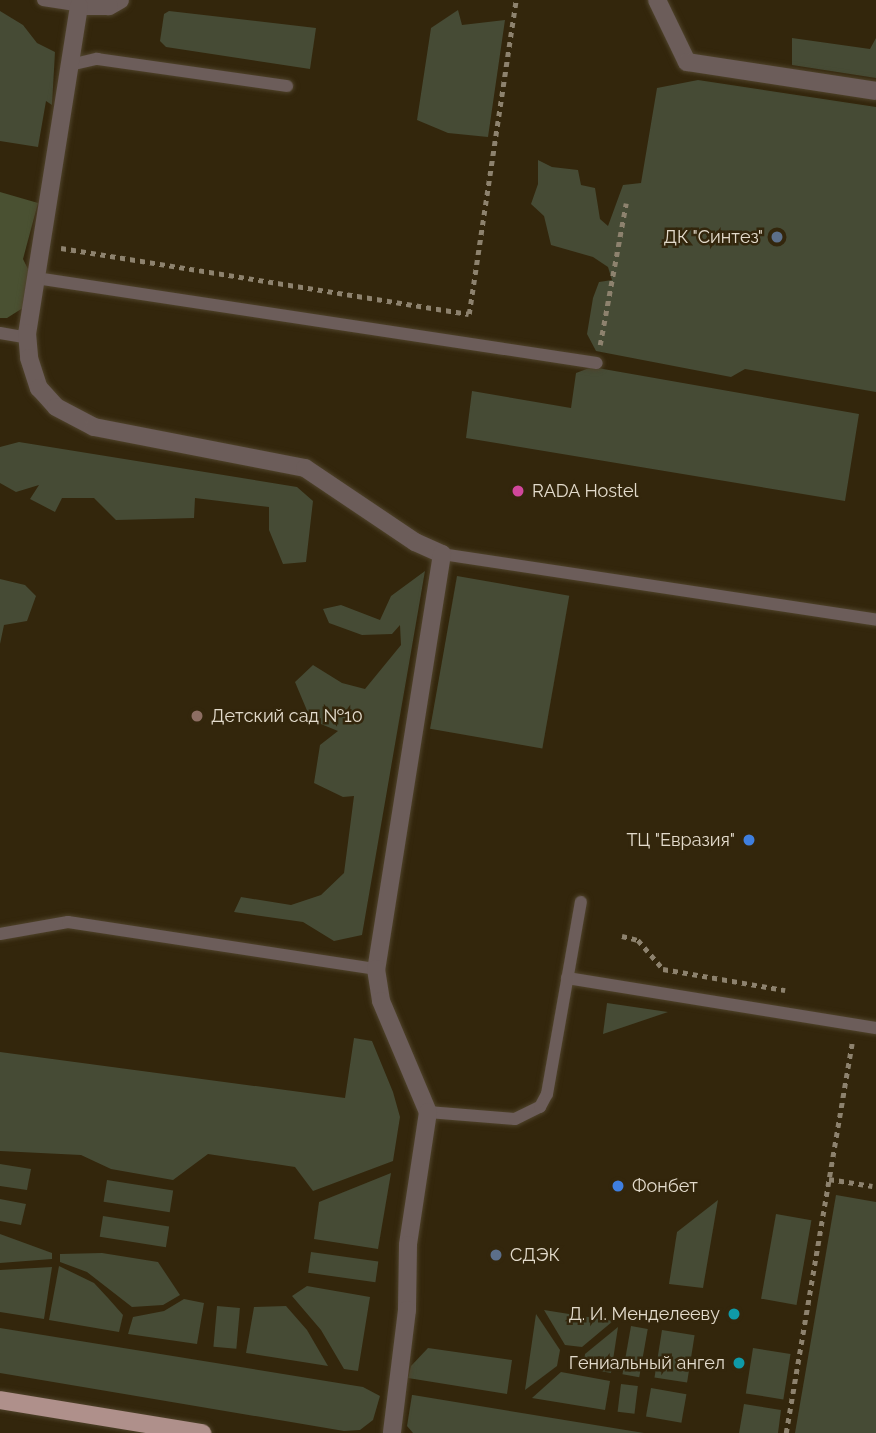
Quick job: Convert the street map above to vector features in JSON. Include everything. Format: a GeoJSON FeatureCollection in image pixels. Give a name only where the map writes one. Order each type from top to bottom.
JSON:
{"type":"FeatureCollection","features":[{"type":"Feature","properties":{"kind":"main road"},"geometry":{"type":"LineString","coordinates":[[0,1400],[202,1433]]}},
{"type":"Feature","properties":{"kind":"street"},"geometry":{"type":"LineString","coordinates":[[120,0],[109,6],[79,6],[27,338],[39,388],[65,412],[94,427],[136,438],[305,468],[415,541],[442,554],[376,969],[381,1001],[428,1112],[408,1245],[407,1310],[392,1433]]}},
{"type":"Feature","properties":{"kind":"street"},"geometry":{"type":"LineString","coordinates":[[657,0],[687,62],[876,91]]}},
{"type":"Feature","properties":{"kind":"lane"},"geometry":{"type":"LineString","coordinates":[[43,0],[79,6]]}},
{"type":"Feature","properties":{"kind":"lane"},"geometry":{"type":"LineString","coordinates":[[70,65],[97,59],[287,86]]}},
{"type":"Feature","properties":{"kind":"lane"},"geometry":{"type":"LineString","coordinates":[[36,278],[597,363]]}},
{"type":"Feature","properties":{"kind":"lane"},"geometry":{"type":"LineString","coordinates":[[0,333],[27,338]]}},
{"type":"Feature","properties":{"kind":"lane"},"geometry":{"type":"LineString","coordinates":[[442,554],[876,620]]}},
{"type":"Feature","properties":{"kind":"lane"},"geometry":{"type":"LineString","coordinates":[[428,1112],[514,1119],[540,1107],[548,1094],[581,902]]}},
{"type":"Feature","properties":{"kind":"lane"},"geometry":{"type":"LineString","coordinates":[[0,934],[68,922],[376,969]]}},
{"type":"Feature","properties":{"kind":"lane"},"geometry":{"type":"LineString","coordinates":[[567,978],[876,1028]]}},
{"type":"Feature","properties":{"kind":"path"},"geometry":{"type":"LineString","coordinates":[[41,245],[469,314],[516,0]]}},
{"type":"Feature","properties":{"kind":"path"},"geometry":{"type":"LineString","coordinates":[[597,363],[626,203]]}},
{"type":"Feature","properties":{"kind":"path"},"geometry":{"type":"LineString","coordinates":[[622,936],[638,940],[663,969],[793,991]]}},
{"type":"Feature","properties":{"kind":"path"},"geometry":{"type":"LineString","coordinates":[[786,1433],[853,1036]]}},
{"type":"Feature","properties":{"kind":"path"},"geometry":{"type":"LineString","coordinates":[[829,1179],[872,1186]]}},
{"type":"Feature","properties":{"kind":"green space"},"geometry":{"type":"Polygon","coordinates":[[[458,10],[462,25],[505,20],[488,137],[448,133],[417,120],[431,28],[458,10]]]}},
{"type":"Feature","properties":{"kind":"green space"},"geometry":{"type":"Polygon","coordinates":[[[0,11],[23,25],[37,43],[55,52],[52,105],[46,101],[38,147],[0,141],[0,11]]]}},
{"type":"Feature","properties":{"kind":"green space"},"geometry":{"type":"Polygon","coordinates":[[[169,11],[316,28],[310,69],[166,47],[160,41],[164,14],[169,11]]]}},
{"type":"Feature","properties":{"kind":"green space"},"geometry":{"type":"Polygon","coordinates":[[[792,38],[870,49],[876,38],[876,78],[792,65],[792,38]]]}},
{"type":"Feature","properties":{"kind":"green space"},"geometry":{"type":"Polygon","coordinates":[[[698,80],[876,107],[876,392],[745,369],[731,377],[596,351],[587,334],[593,298],[599,282],[612,280],[608,267],[593,257],[551,245],[544,216],[531,204],[538,184],[538,160],[552,167],[578,170],[581,185],[595,188],[600,219],[608,226],[623,185],[641,183],[657,88],[698,80]]]}},
{"type":"Feature","properties":{"kind":"green space"},"geometry":{"type":"Polygon","coordinates":[[[0,192],[38,203],[23,259],[29,271],[26,306],[7,318],[0,318],[0,192]]]}},
{"type":"Feature","properties":{"kind":"green space"},"geometry":{"type":"Polygon","coordinates":[[[592,367],[859,414],[845,501],[466,438],[472,391],[571,408],[576,373],[592,367]]]}},
{"type":"Feature","properties":{"kind":"green space"},"geometry":{"type":"Polygon","coordinates":[[[19,442],[297,487],[313,501],[306,562],[283,564],[269,530],[269,507],[195,498],[194,518],[116,520],[94,498],[62,498],[55,512],[30,499],[39,485],[16,492],[0,483],[0,447],[19,442]]]}},
{"type":"Feature","properties":{"kind":"green space"},"geometry":{"type":"Polygon","coordinates":[[[425,571],[362,935],[334,941],[303,922],[234,912],[241,897],[291,905],[321,895],[344,873],[354,796],[343,797],[314,783],[320,745],[338,731],[311,720],[295,682],[313,665],[342,683],[365,689],[401,645],[400,625],[392,634],[362,635],[329,623],[323,609],[341,605],[380,620],[391,596],[425,571]]]}},
{"type":"Feature","properties":{"kind":"green space"},"geometry":{"type":"Polygon","coordinates":[[[457,576],[569,596],[542,748],[430,729],[457,576]]]}},
{"type":"Feature","properties":{"kind":"green space"},"geometry":{"type":"Polygon","coordinates":[[[0,579],[25,585],[36,596],[27,621],[4,625],[0,644],[0,579]]]}},
{"type":"Feature","properties":{"kind":"green space"},"geometry":{"type":"Polygon","coordinates":[[[607,1003],[668,1012],[603,1034],[607,1003]]]}},
{"type":"Feature","properties":{"kind":"green space"},"geometry":{"type":"Polygon","coordinates":[[[354,1038],[372,1041],[393,1092],[400,1117],[393,1161],[313,1191],[295,1167],[208,1154],[173,1180],[111,1169],[81,1155],[0,1151],[0,1052],[345,1098],[354,1038]]]}},
{"type":"Feature","properties":{"kind":"green space"},"geometry":{"type":"Polygon","coordinates":[[[0,1164],[31,1169],[27,1190],[0,1186],[0,1164]]]}},
{"type":"Feature","properties":{"kind":"green space"},"geometry":{"type":"Polygon","coordinates":[[[391,1173],[378,1249],[314,1239],[319,1202],[391,1173]]]}},
{"type":"Feature","properties":{"kind":"green space"},"geometry":{"type":"Polygon","coordinates":[[[107,1180],[173,1190],[170,1212],[104,1202],[107,1180]]]}},
{"type":"Feature","properties":{"kind":"green space"},"geometry":{"type":"Polygon","coordinates":[[[836,1195],[876,1202],[876,1433],[795,1433],[836,1195]]]}},
{"type":"Feature","properties":{"kind":"green space"},"geometry":{"type":"Polygon","coordinates":[[[0,1199],[26,1204],[21,1225],[0,1221],[0,1199]]]}},
{"type":"Feature","properties":{"kind":"green space"},"geometry":{"type":"Polygon","coordinates":[[[718,1200],[703,1288],[669,1284],[677,1232],[718,1200]]]}},
{"type":"Feature","properties":{"kind":"green space"},"geometry":{"type":"Polygon","coordinates":[[[776,1214],[811,1220],[797,1305],[761,1299],[776,1214]]]}},
{"type":"Feature","properties":{"kind":"green space"},"geometry":{"type":"Polygon","coordinates":[[[103,1216],[169,1226],[166,1247],[100,1237],[103,1216]]]}},
{"type":"Feature","properties":{"kind":"green space"},"geometry":{"type":"Polygon","coordinates":[[[0,1234],[52,1253],[52,1259],[0,1263],[0,1234]]]}},
{"type":"Feature","properties":{"kind":"green space"},"geometry":{"type":"Polygon","coordinates":[[[311,1252],[378,1261],[375,1282],[308,1273],[311,1252]]]}},
{"type":"Feature","properties":{"kind":"green space"},"geometry":{"type":"Polygon","coordinates":[[[102,1253],[158,1262],[180,1295],[163,1305],[132,1307],[87,1272],[60,1262],[60,1254],[102,1253]]]}},
{"type":"Feature","properties":{"kind":"green space"},"geometry":{"type":"Polygon","coordinates":[[[59,1266],[94,1283],[108,1298],[123,1315],[119,1332],[49,1320],[59,1266]]]}},
{"type":"Feature","properties":{"kind":"green space"},"geometry":{"type":"Polygon","coordinates":[[[52,1267],[44,1319],[0,1312],[0,1270],[52,1267]]]}},
{"type":"Feature","properties":{"kind":"green space"},"geometry":{"type":"Polygon","coordinates":[[[307,1286],[370,1297],[358,1371],[344,1369],[321,1330],[292,1296],[307,1286]]]}},
{"type":"Feature","properties":{"kind":"green space"},"geometry":{"type":"Polygon","coordinates":[[[184,1299],[204,1303],[197,1344],[128,1334],[133,1317],[164,1311],[184,1299]]]}},
{"type":"Feature","properties":{"kind":"green space"},"geometry":{"type":"Polygon","coordinates":[[[217,1306],[240,1308],[236,1349],[213,1347],[217,1306]]]}},
{"type":"Feature","properties":{"kind":"green space"},"geometry":{"type":"Polygon","coordinates":[[[286,1306],[307,1330],[328,1366],[246,1353],[254,1307],[286,1306]]]}},
{"type":"Feature","properties":{"kind":"green space"},"geometry":{"type":"Polygon","coordinates":[[[544,1310],[613,1321],[582,1347],[565,1345],[544,1310]]]}},
{"type":"Feature","properties":{"kind":"green space"},"geometry":{"type":"Polygon","coordinates":[[[536,1314],[560,1350],[557,1366],[525,1390],[536,1314]]]}},
{"type":"Feature","properties":{"kind":"green space"},"geometry":{"type":"Polygon","coordinates":[[[631,1326],[648,1329],[639,1377],[622,1374],[631,1326]]]}},
{"type":"Feature","properties":{"kind":"green space"},"geometry":{"type":"Polygon","coordinates":[[[618,1327],[611,1373],[583,1368],[585,1354],[618,1327]]]}},
{"type":"Feature","properties":{"kind":"green space"},"geometry":{"type":"Polygon","coordinates":[[[0,1328],[363,1387],[380,1396],[373,1420],[360,1430],[344,1431],[0,1373],[0,1328]]]}},
{"type":"Feature","properties":{"kind":"green space"},"geometry":{"type":"Polygon","coordinates":[[[662,1330],[695,1335],[687,1383],[654,1377],[662,1330]]]}},
{"type":"Feature","properties":{"kind":"green space"},"geometry":{"type":"Polygon","coordinates":[[[428,1348],[512,1360],[507,1394],[408,1378],[411,1366],[428,1348]]]}},
{"type":"Feature","properties":{"kind":"green space"},"geometry":{"type":"Polygon","coordinates":[[[753,1348],[791,1354],[783,1399],[746,1393],[753,1348]]]}},
{"type":"Feature","properties":{"kind":"green space"},"geometry":{"type":"Polygon","coordinates":[[[561,1372],[610,1381],[605,1410],[532,1398],[561,1372]]]}},
{"type":"Feature","properties":{"kind":"green space"},"geometry":{"type":"Polygon","coordinates":[[[621,1384],[638,1386],[634,1414],[618,1412],[621,1384]]]}},
{"type":"Feature","properties":{"kind":"green space"},"geometry":{"type":"Polygon","coordinates":[[[651,1388],[686,1394],[681,1423],[646,1417],[651,1388]]]}},
{"type":"Feature","properties":{"kind":"green space"},"geometry":{"type":"Polygon","coordinates":[[[412,1395],[644,1433],[413,1433],[407,1426],[412,1395]]]}},
{"type":"Feature","properties":{"kind":"green space"},"geometry":{"type":"Polygon","coordinates":[[[744,1404],[781,1410],[778,1433],[739,1433],[744,1404]]]}},
{"type":"Feature","properties":{"kind":"place","name":"ДК \"Синтез\""},"geometry":{"type":"Point","coordinates":[777,237]}},
{"type":"Feature","properties":{"kind":"place","name":"RADA Hostel"},"geometry":{"type":"Point","coordinates":[518,491]}},
{"type":"Feature","properties":{"kind":"place","name":"Детский сад №10"},"geometry":{"type":"Point","coordinates":[197,716]}},
{"type":"Feature","properties":{"kind":"place","name":"ТЦ \"Евразия\""},"geometry":{"type":"Point","coordinates":[749,840]}},
{"type":"Feature","properties":{"kind":"place","name":"Фонбет"},"geometry":{"type":"Point","coordinates":[618,1186]}},
{"type":"Feature","properties":{"kind":"place","name":"СДЭК"},"geometry":{"type":"Point","coordinates":[496,1255]}},
{"type":"Feature","properties":{"kind":"place","name":"Д. И. Менделееву"},"geometry":{"type":"Point","coordinates":[734,1314]}},
{"type":"Feature","properties":{"kind":"place","name":"Гениальный ангел"},"geometry":{"type":"Point","coordinates":[739,1363]}}]}
